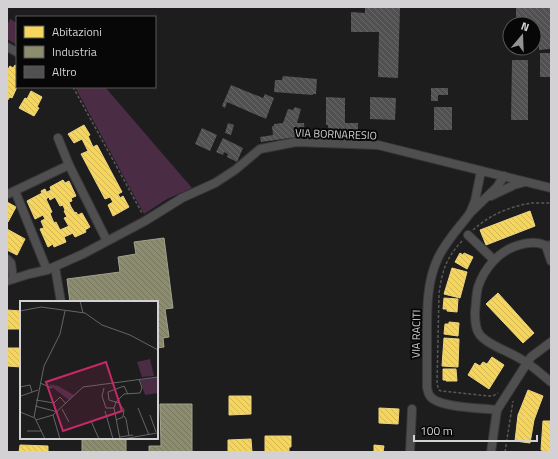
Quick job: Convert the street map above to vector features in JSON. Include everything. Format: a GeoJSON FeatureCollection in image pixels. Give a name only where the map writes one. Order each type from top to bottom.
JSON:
{"type":"FeatureCollection","features":[{"type":"Feature","properties":{"kind":"street"},"geometry":{"type":"LineString","coordinates":[[7,47],[16,52]]}},
{"type":"Feature","properties":{"kind":"street"},"geometry":{"type":"LineString","coordinates":[[58,138],[69,165],[107,241]]}},
{"type":"Feature","properties":{"kind":"street","name":"VIA BORNARESIO"},"geometry":{"type":"LineString","coordinates":[[10,280],[51,268],[83,254],[145,221],[182,198],[215,183],[235,170],[260,149],[296,142],[378,145],[551,188]]}},
{"type":"Feature","properties":{"kind":"street"},"geometry":{"type":"LineString","coordinates":[[61,301],[51,268],[11,192],[69,165]]}},
{"type":"Feature","properties":{"kind":"street","name":"VIA RACITI"},"geometry":{"type":"LineString","coordinates":[[470,213],[476,195],[481,171]]}},
{"type":"Feature","properties":{"kind":"street","name":"VIA RACITI"},"geometry":{"type":"LineString","coordinates":[[497,410],[438,403],[430,397],[426,388],[427,302],[431,276],[438,257],[448,239],[470,213],[497,187],[504,176]]}},
{"type":"Feature","properties":{"kind":"street"},"geometry":{"type":"LineString","coordinates":[[482,202],[514,185],[526,182]]}},
{"type":"Feature","properties":{"kind":"street"},"geometry":{"type":"LineString","coordinates":[[468,235],[494,260]]}},
{"type":"Feature","properties":{"kind":"street"},"geometry":{"type":"LineString","coordinates":[[551,261],[548,246],[538,243],[515,246],[502,253],[494,260],[484,274],[478,287],[475,320],[479,334],[485,340],[520,358],[551,382]]}},
{"type":"Feature","properties":{"kind":"street"},"geometry":{"type":"LineString","coordinates":[[7,259],[11,263],[10,280]]}},
{"type":"Feature","properties":{"kind":"street"},"geometry":{"type":"LineString","coordinates":[[491,452],[497,410],[531,357],[551,342]]}},
{"type":"Feature","properties":{"kind":"street"},"geometry":{"type":"LineString","coordinates":[[410,452],[412,409]]}},
{"type":"Feature","properties":{"kind":"path"},"geometry":{"type":"LineString","coordinates":[[74,88],[139,206],[145,221]]}},
{"type":"Feature","properties":{"kind":"path"},"geometry":{"type":"LineString","coordinates":[[505,452],[514,400]]}},
{"type":"Feature","properties":{"kind":"shaded area"},"geometry":{"type":"Polygon","coordinates":[[[10,19],[16,22],[16,44],[7,39],[7,25],[10,19]]]}},
{"type":"Feature","properties":{"kind":"shaded area"},"geometry":{"type":"Polygon","coordinates":[[[76,88],[106,88],[192,188],[167,199],[144,214],[76,88]]]}},
{"type":"Feature","properties":{"kind":"building: Abitazioni"},"geometry":{"type":"Polygon","coordinates":[[[10,66],[13,68],[16,66],[17,88],[12,98],[10,97],[7,101],[7,71],[10,66]]]}},
{"type":"Feature","properties":{"kind":"building: Abitazioni"},"geometry":{"type":"Polygon","coordinates":[[[31,91],[42,97],[37,107],[39,108],[34,116],[19,108],[25,98],[27,99],[31,91]]]}},
{"type":"Feature","properties":{"kind":"building: Abitazioni"},"geometry":{"type":"Polygon","coordinates":[[[84,125],[90,135],[88,136],[93,147],[97,145],[122,192],[118,194],[120,198],[123,196],[129,207],[113,216],[108,205],[113,202],[110,197],[105,199],[81,154],[88,151],[82,139],[74,143],[68,134],[84,125]]]}},
{"type":"Feature","properties":{"kind":"building: Abitazioni"},"geometry":{"type":"Polygon","coordinates":[[[63,180],[65,183],[69,181],[76,196],[71,198],[72,201],[69,202],[71,207],[65,210],[63,205],[60,206],[55,197],[50,200],[47,192],[51,190],[50,187],[63,180]]]}},
{"type":"Feature","properties":{"kind":"building: Abitazioni"},"geometry":{"type":"Polygon","coordinates":[[[45,189],[49,197],[46,199],[52,212],[50,213],[51,216],[45,219],[43,215],[35,219],[27,201],[42,193],[41,191],[45,189]]]}},
{"type":"Feature","properties":{"kind":"building: Abitazioni"},"geometry":{"type":"Polygon","coordinates":[[[7,202],[16,207],[8,222],[7,221],[7,202]]]}},
{"type":"Feature","properties":{"kind":"building: Abitazioni"},"geometry":{"type":"Polygon","coordinates":[[[71,207],[78,215],[82,213],[90,227],[85,230],[86,232],[75,237],[64,218],[67,217],[64,211],[71,207]]]}},
{"type":"Feature","properties":{"kind":"building: Abitazioni"},"geometry":{"type":"Polygon","coordinates":[[[530,211],[535,226],[486,245],[480,230],[530,211]]]}},
{"type":"Feature","properties":{"kind":"building: Abitazioni"},"geometry":{"type":"Polygon","coordinates":[[[51,216],[54,223],[56,222],[60,230],[69,226],[73,233],[64,237],[66,242],[54,247],[53,244],[48,247],[40,229],[44,228],[41,221],[51,216]]]}},
{"type":"Feature","properties":{"kind":"building: Abitazioni"},"geometry":{"type":"Polygon","coordinates":[[[7,229],[25,239],[17,255],[7,250],[7,229]]]}},
{"type":"Feature","properties":{"kind":"building: Abitazioni"},"geometry":{"type":"Polygon","coordinates":[[[460,253],[473,257],[467,269],[455,262],[460,253]]]}},
{"type":"Feature","properties":{"kind":"building: Abitazioni"},"geometry":{"type":"Polygon","coordinates":[[[452,268],[467,272],[460,298],[444,294],[452,268]]]}},
{"type":"Feature","properties":{"kind":"building: Abitazioni"},"geometry":{"type":"Polygon","coordinates":[[[498,293],[534,333],[523,343],[486,304],[498,293]]]}},
{"type":"Feature","properties":{"kind":"building: Abitazioni"},"geometry":{"type":"Polygon","coordinates":[[[444,298],[458,299],[457,312],[443,309],[444,298]]]}},
{"type":"Feature","properties":{"kind":"building: Abitazioni"},"geometry":{"type":"Polygon","coordinates":[[[7,310],[20,311],[20,329],[7,329],[7,310]]]}},
{"type":"Feature","properties":{"kind":"building: Abitazioni"},"geometry":{"type":"Polygon","coordinates":[[[449,322],[459,323],[458,336],[444,334],[445,324],[449,324],[449,322]]]}},
{"type":"Feature","properties":{"kind":"building: Abitazioni"},"geometry":{"type":"Polygon","coordinates":[[[444,338],[459,339],[458,367],[442,366],[444,338]]]}},
{"type":"Feature","properties":{"kind":"building: Abitazioni"},"geometry":{"type":"Polygon","coordinates":[[[7,348],[20,348],[20,367],[7,366],[7,348]]]}},
{"type":"Feature","properties":{"kind":"building: Abitazioni"},"geometry":{"type":"Polygon","coordinates":[[[492,357],[504,365],[489,389],[468,375],[475,363],[480,366],[483,362],[487,364],[492,357]]]}},
{"type":"Feature","properties":{"kind":"building: Abitazioni"},"geometry":{"type":"Polygon","coordinates":[[[443,369],[456,369],[457,381],[443,380],[443,369]]]}},
{"type":"Feature","properties":{"kind":"building: Abitazioni"},"geometry":{"type":"Polygon","coordinates":[[[528,390],[543,396],[534,420],[518,415],[528,390]]]}},
{"type":"Feature","properties":{"kind":"building: Abitazioni"},"geometry":{"type":"Polygon","coordinates":[[[229,396],[251,396],[251,414],[229,415],[229,396]]]}},
{"type":"Feature","properties":{"kind":"building: Abitazioni"},"geometry":{"type":"Polygon","coordinates":[[[379,408],[399,409],[398,424],[379,423],[379,408]]]}},
{"type":"Feature","properties":{"kind":"building: Abitazioni"},"geometry":{"type":"Polygon","coordinates":[[[518,415],[534,420],[530,443],[515,441],[518,415]]]}},
{"type":"Feature","properties":{"kind":"building: Abitazioni"},"geometry":{"type":"Polygon","coordinates":[[[543,421],[551,421],[551,452],[541,450],[543,421]]]}},
{"type":"Feature","properties":{"kind":"building: Abitazioni"},"geometry":{"type":"Polygon","coordinates":[[[265,436],[291,436],[291,447],[289,447],[289,452],[265,452],[265,436]]]}},
{"type":"Feature","properties":{"kind":"building: Abitazioni"},"geometry":{"type":"Polygon","coordinates":[[[251,439],[252,452],[228,452],[228,440],[251,439]]]}},
{"type":"Feature","properties":{"kind":"building: Abitazioni"},"geometry":{"type":"Polygon","coordinates":[[[20,445],[48,446],[48,452],[19,452],[20,445]]]}},
{"type":"Feature","properties":{"kind":"building: Abitazioni"},"geometry":{"type":"Polygon","coordinates":[[[374,445],[384,446],[383,452],[374,452],[374,445]]]}},
{"type":"Feature","properties":{"kind":"building: Industria"},"geometry":{"type":"Polygon","coordinates":[[[164,238],[173,308],[165,309],[169,337],[163,338],[164,347],[158,348],[158,301],[70,301],[67,279],[120,272],[118,257],[136,254],[134,242],[164,238]]]}},
{"type":"Feature","properties":{"kind":"building: Industria"},"geometry":{"type":"Polygon","coordinates":[[[160,404],[192,404],[192,452],[149,452],[149,446],[161,446],[160,404]]]}},
{"type":"Feature","properties":{"kind":"building: Industria"},"geometry":{"type":"Polygon","coordinates":[[[82,439],[126,439],[126,452],[82,452],[82,439]]]}},
{"type":"Feature","properties":{"kind":"building: Altro"},"geometry":{"type":"Polygon","coordinates":[[[365,7],[400,7],[398,78],[378,77],[379,32],[351,32],[351,12],[365,13],[365,7]]]}},
{"type":"Feature","properties":{"kind":"building: Altro"},"geometry":{"type":"Polygon","coordinates":[[[516,7],[550,7],[550,49],[542,50],[542,16],[516,16],[516,7]]]}},
{"type":"Feature","properties":{"kind":"building: Altro"},"geometry":{"type":"Polygon","coordinates":[[[542,53],[550,53],[550,77],[540,77],[540,56],[542,56],[542,53]]]}},
{"type":"Feature","properties":{"kind":"building: Altro"},"geometry":{"type":"Polygon","coordinates":[[[512,60],[528,60],[528,120],[511,120],[512,60]]]}},
{"type":"Feature","properties":{"kind":"building: Altro"},"geometry":{"type":"Polygon","coordinates":[[[283,76],[317,79],[316,94],[274,92],[275,80],[282,80],[283,76]]]}},
{"type":"Feature","properties":{"kind":"building: Altro"},"geometry":{"type":"Polygon","coordinates":[[[231,85],[263,98],[265,94],[274,98],[266,119],[227,102],[225,108],[222,106],[231,85]]]}},
{"type":"Feature","properties":{"kind":"building: Altro"},"geometry":{"type":"Polygon","coordinates":[[[431,88],[448,88],[448,95],[438,95],[438,101],[431,101],[431,88]]]}},
{"type":"Feature","properties":{"kind":"building: Altro"},"geometry":{"type":"Polygon","coordinates":[[[326,97],[345,98],[345,123],[358,123],[358,138],[317,137],[317,129],[328,129],[328,125],[326,125],[326,97]]]}},
{"type":"Feature","properties":{"kind":"building: Altro"},"geometry":{"type":"Polygon","coordinates":[[[370,97],[396,98],[395,120],[370,119],[370,97]]]}},
{"type":"Feature","properties":{"kind":"building: Altro"},"geometry":{"type":"Polygon","coordinates":[[[295,107],[301,109],[297,123],[304,123],[305,138],[290,138],[261,142],[260,137],[273,135],[272,126],[274,126],[274,124],[283,123],[288,109],[293,110],[295,107]]]}},
{"type":"Feature","properties":{"kind":"building: Altro"},"geometry":{"type":"Polygon","coordinates":[[[434,107],[452,107],[452,130],[434,130],[434,107]]]}},
{"type":"Feature","properties":{"kind":"building: Altro"},"geometry":{"type":"Polygon","coordinates":[[[228,123],[234,125],[231,135],[225,133],[228,123]]]}},
{"type":"Feature","properties":{"kind":"building: Altro"},"geometry":{"type":"Polygon","coordinates":[[[202,128],[217,135],[210,151],[195,144],[202,128]]]}},
{"type":"Feature","properties":{"kind":"building: Altro"},"geometry":{"type":"Polygon","coordinates":[[[223,138],[243,148],[237,162],[227,157],[228,154],[224,152],[223,155],[216,152],[223,138]]]}}]}
